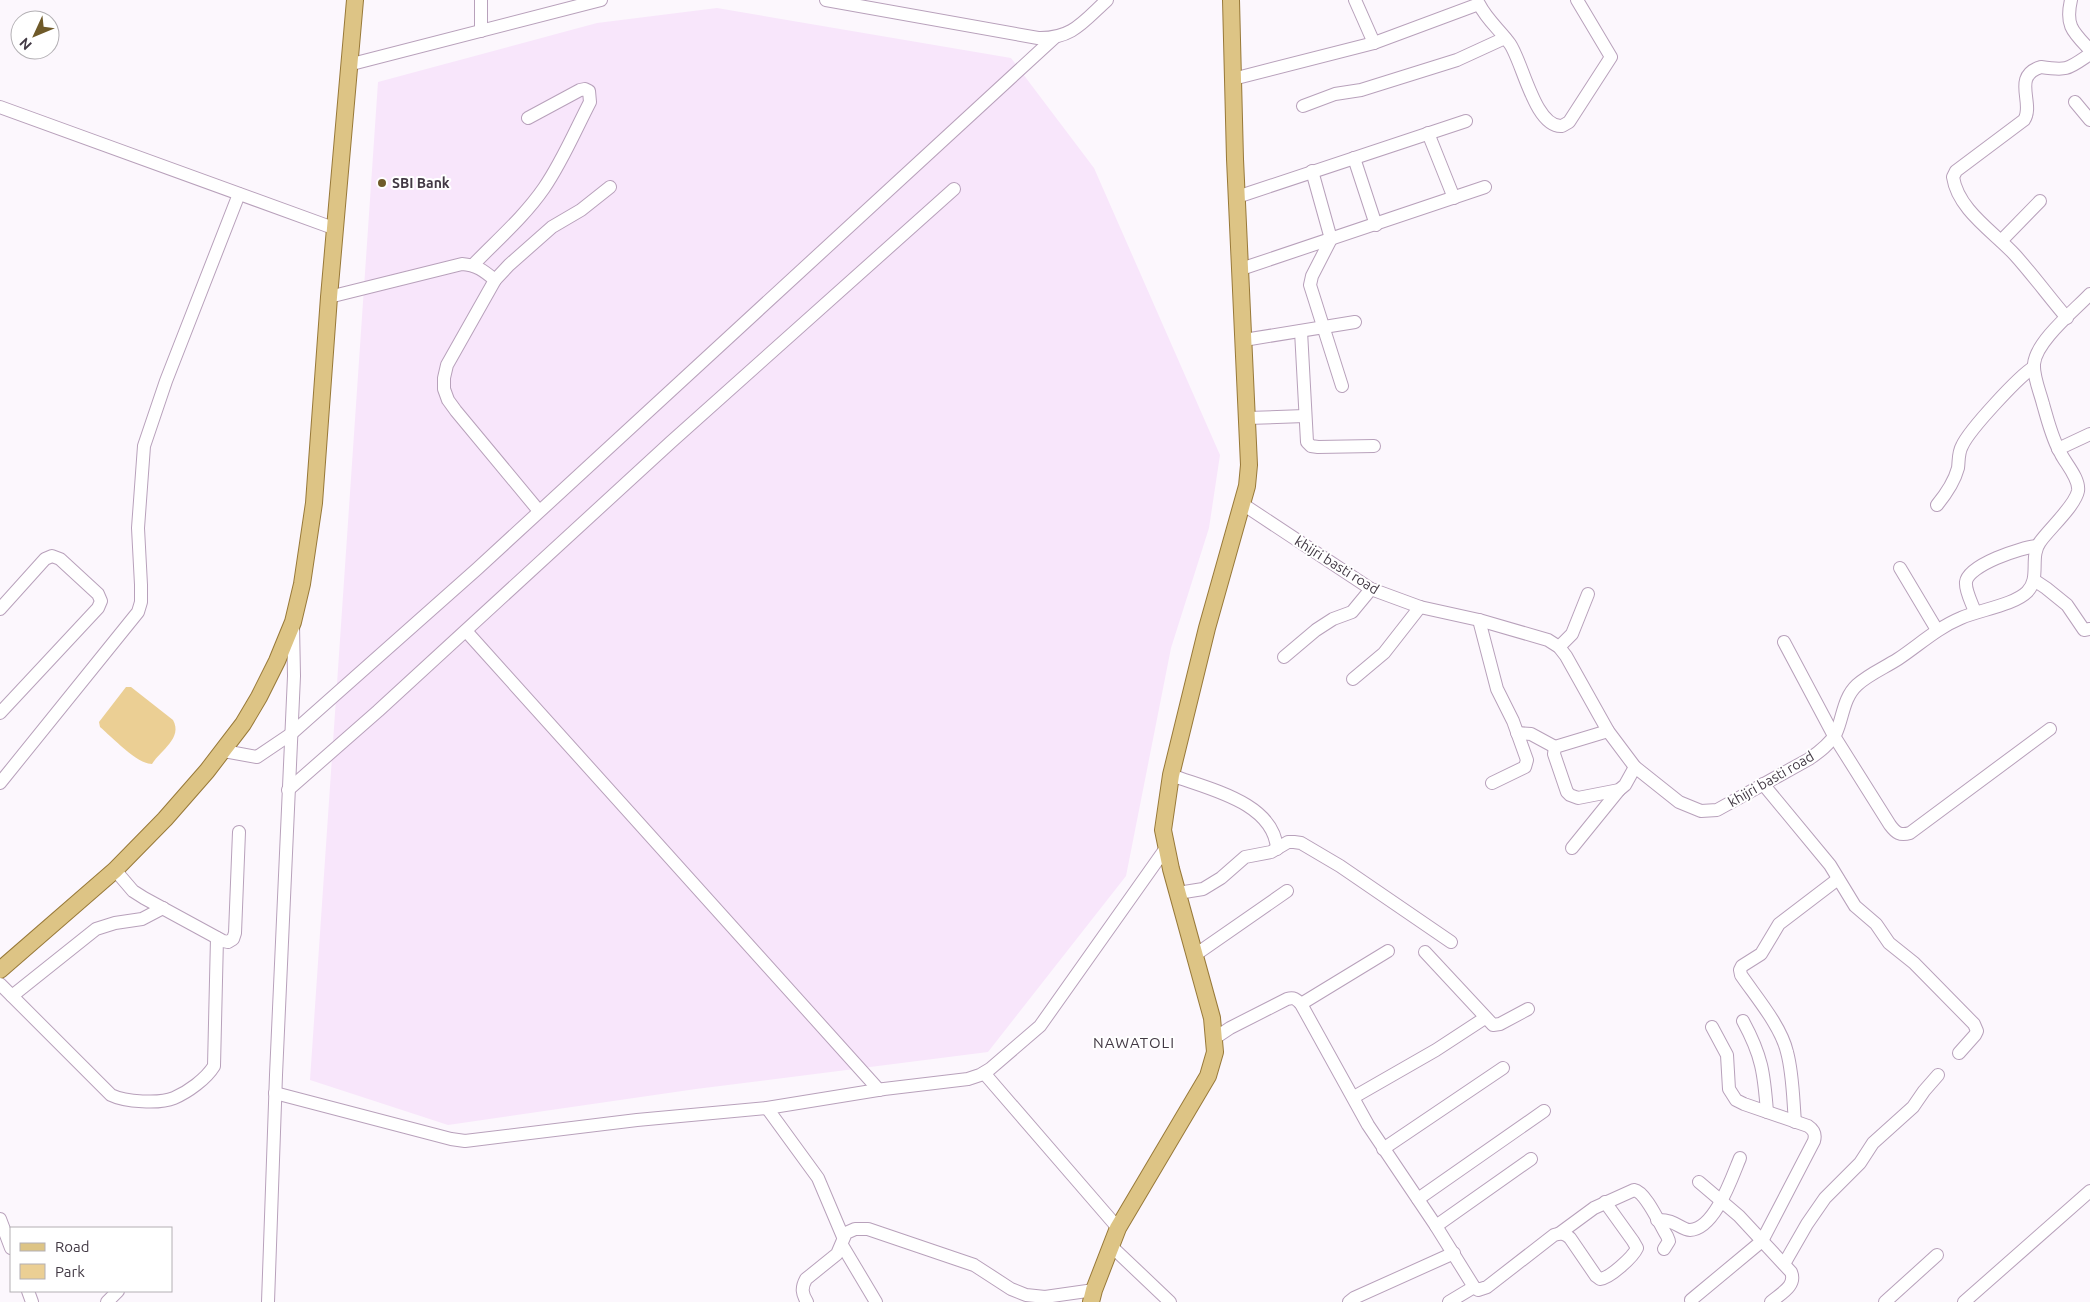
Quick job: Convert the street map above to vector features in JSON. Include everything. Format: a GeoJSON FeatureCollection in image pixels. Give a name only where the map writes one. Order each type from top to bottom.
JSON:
{"type":"FeatureCollection","features":[{"type":"Feature","properties":{"kind":"main road"},"geometry":{"type":"LineString","coordinates":[[0,970],[115,870],[165,820],[224,751],[259,697],[277,661],[293,622],[302,584],[314,503],[329,297],[355,0]]}},
{"type":"Feature","properties":{"kind":"main road"},"geometry":{"type":"LineString","coordinates":[[1092,1296],[1110,1244],[1118,1228],[1208,1076],[1214,1058],[1215,1038],[1212,1018],[1166,848],[1163,830],[1171,775],[1207,628],[1248,486],[1249,465],[1237,196],[1231,0]]}},
{"type":"Feature","properties":{"kind":"street"},"geometry":{"type":"LineString","coordinates":[[480,31],[481,0]]}},
{"type":"Feature","properties":{"kind":"street"},"geometry":{"type":"LineString","coordinates":[[348,65],[601,0]]}},
{"type":"Feature","properties":{"kind":"street"},"geometry":{"type":"LineString","coordinates":[[826,0],[1038,38],[1054,38],[1066,34],[1077,27],[1104,1]]}},
{"type":"Feature","properties":{"kind":"street"},"geometry":{"type":"LineString","coordinates":[[1355,0],[1374,43]]}},
{"type":"Feature","properties":{"kind":"street"},"geometry":{"type":"LineString","coordinates":[[1233,79],[1374,43],[1479,4],[1488,20],[1505,38],[1516,55],[1542,116],[1552,124],[1559,127],[1565,126],[1611,57],[1578,0]]}},
{"type":"Feature","properties":{"kind":"street"},"geometry":{"type":"LineString","coordinates":[[2071,0],[2068,11],[2069,24],[2074,33],[2090,50]]}},
{"type":"Feature","properties":{"kind":"street"},"geometry":{"type":"LineString","coordinates":[[224,751],[257,757],[291,734],[539,511],[1054,38]]}},
{"type":"Feature","properties":{"kind":"street"},"geometry":{"type":"LineString","coordinates":[[1303,106],[1335,94],[1360,90],[1458,60],[1505,38]]}},
{"type":"Feature","properties":{"kind":"street"},"geometry":{"type":"LineString","coordinates":[[2067,318],[2016,256],[1968,208],[1953,180],[1954,173],[2024,120],[2027,113],[2025,84],[2035,69],[2041,67],[2063,70],[2090,54]]}},
{"type":"Feature","properties":{"kind":"street"},"geometry":{"type":"LineString","coordinates":[[472,265],[516,222],[554,173],[590,102],[589,91],[580,90],[528,118]]}},
{"type":"Feature","properties":{"kind":"street"},"geometry":{"type":"LineString","coordinates":[[2074,102],[2090,120]]}},
{"type":"Feature","properties":{"kind":"street"},"geometry":{"type":"LineString","coordinates":[[0,106],[336,229]]}},
{"type":"Feature","properties":{"kind":"street"},"geometry":{"type":"LineString","coordinates":[[1237,196],[1466,121]]}},
{"type":"Feature","properties":{"kind":"street"},"geometry":{"type":"LineString","coordinates":[[1428,133],[1454,198]]}},
{"type":"Feature","properties":{"kind":"street"},"geometry":{"type":"LineString","coordinates":[[1354,158],[1376,225]]}},
{"type":"Feature","properties":{"kind":"street"},"geometry":{"type":"LineString","coordinates":[[1312,172],[1331,240],[1312,276],[1310,285],[1342,386]]}},
{"type":"Feature","properties":{"kind":"street"},"geometry":{"type":"LineString","coordinates":[[539,511],[448,400],[444,389],[444,378],[448,365],[495,280],[509,264],[552,227],[581,210],[610,187]]}},
{"type":"Feature","properties":{"kind":"street"},"geometry":{"type":"LineString","coordinates":[[1241,269],[1485,187]]}},
{"type":"Feature","properties":{"kind":"street"},"geometry":{"type":"LineString","coordinates":[[288,790],[954,188]]}},
{"type":"Feature","properties":{"kind":"street"},"geometry":{"type":"LineString","coordinates":[[0,783],[138,612],[141,602],[138,528],[144,446],[166,381],[239,194]]}},
{"type":"Feature","properties":{"kind":"street"},"geometry":{"type":"LineString","coordinates":[[2001,241],[2040,201]]}},
{"type":"Feature","properties":{"kind":"street"},"geometry":{"type":"LineString","coordinates":[[329,297],[462,264],[472,265],[495,280]]}},
{"type":"Feature","properties":{"kind":"street"},"geometry":{"type":"LineString","coordinates":[[2090,294],[2042,346],[2036,355],[2034,367],[2049,425],[2058,449],[2078,484],[2076,496],[2037,546],[2034,554],[2034,580],[2054,593],[2067,605],[2084,630],[2090,629]]}},
{"type":"Feature","properties":{"kind":"street"},"geometry":{"type":"LineString","coordinates":[[1244,340],[1355,322]]}},
{"type":"Feature","properties":{"kind":"street"},"geometry":{"type":"LineString","coordinates":[[1301,330],[1307,442],[1311,446],[1318,448],[1374,446]]}},
{"type":"Feature","properties":{"kind":"street"},"geometry":{"type":"LineString","coordinates":[[1937,505],[1952,485],[1957,471],[1960,448],[1966,439],[2023,374],[2034,367]]}},
{"type":"Feature","properties":{"kind":"street"},"geometry":{"type":"LineString","coordinates":[[1247,418],[1305,416]]}},
{"type":"Feature","properties":{"kind":"street"},"geometry":{"type":"LineString","coordinates":[[2058,449],[2090,434]]}},
{"type":"Feature","properties":{"kind":"street","name":"khijri basti road"},"geometry":{"type":"LineString","coordinates":[[1244,505],[1371,589],[1420,606],[1480,620],[1548,640],[1559,647],[1566,656],[1608,731],[1635,767],[1678,802],[1701,811],[1717,810],[1822,750],[1834,736],[1846,700],[1853,689],[1862,681],[1937,630],[1975,612],[2017,598],[2029,590],[2034,580]]}},
{"type":"Feature","properties":{"kind":"street"},"geometry":{"type":"LineString","coordinates":[[1975,612],[1966,585],[1967,578],[1971,572],[2022,548],[2037,546]]}},
{"type":"Feature","properties":{"kind":"street"},"geometry":{"type":"LineString","coordinates":[[0,609],[52,556],[66,564],[98,594],[101,601],[98,608],[0,713]]}},
{"type":"Feature","properties":{"kind":"street"},"geometry":{"type":"LineString","coordinates":[[1900,568],[1937,630]]}},
{"type":"Feature","properties":{"kind":"street"},"geometry":{"type":"LineString","coordinates":[[1284,657],[1316,630],[1333,619],[1352,612],[1371,589]]}},
{"type":"Feature","properties":{"kind":"street"},"geometry":{"type":"LineString","coordinates":[[1559,647],[1572,634],[1588,594]]}},
{"type":"Feature","properties":{"kind":"street"},"geometry":{"type":"LineString","coordinates":[[1353,679],[1384,653],[1420,606]]}},
{"type":"Feature","properties":{"kind":"street"},"geometry":{"type":"LineString","coordinates":[[1480,620],[1497,689],[1517,734],[1527,764],[1525,767],[1492,783]]}},
{"type":"Feature","properties":{"kind":"street"},"geometry":{"type":"LineString","coordinates":[[268,1302],[275,1093],[294,676],[293,622]]}},
{"type":"Feature","properties":{"kind":"street"},"geometry":{"type":"LineString","coordinates":[[466,631],[878,1090]]}},
{"type":"Feature","properties":{"kind":"street"},"geometry":{"type":"LineString","coordinates":[[1784,642],[1834,736],[1896,833],[1903,835],[1910,833],[2050,730]]}},
{"type":"Feature","properties":{"kind":"street"},"geometry":{"type":"LineString","coordinates":[[1517,734],[1531,734],[1555,747],[1608,731]]}},
{"type":"Feature","properties":{"kind":"street"},"geometry":{"type":"LineString","coordinates":[[1555,747],[1554,754],[1570,795],[1578,798],[1619,790]]}},
{"type":"Feature","properties":{"kind":"street"},"geometry":{"type":"LineString","coordinates":[[1572,848],[1619,790],[1626,785],[1635,767]]}},
{"type":"Feature","properties":{"kind":"street"},"geometry":{"type":"LineString","coordinates":[[1171,775],[1249,805],[1274,834],[1277,850]]}},
{"type":"Feature","properties":{"kind":"street"},"geometry":{"type":"LineString","coordinates":[[1763,784],[1830,865],[1855,906],[1876,924],[1889,943],[1914,963],[1974,1024],[1977,1031],[1975,1035],[1959,1053]]}},
{"type":"Feature","properties":{"kind":"street"},"geometry":{"type":"LineString","coordinates":[[115,870],[133,891],[217,938],[228,942],[233,939],[235,933],[239,832]]}},
{"type":"Feature","properties":{"kind":"street"},"geometry":{"type":"LineString","coordinates":[[1178,893],[1203,889],[1221,878],[1246,857],[1277,850],[1288,842],[1301,843],[1340,866],[1451,942]]}},
{"type":"Feature","properties":{"kind":"street"},"geometry":{"type":"LineString","coordinates":[[275,1093],[465,1141],[637,1120],[767,1108],[878,1090],[968,1079],[984,1073],[1040,1026],[1166,848]]}},
{"type":"Feature","properties":{"kind":"street"},"geometry":{"type":"LineString","coordinates":[[1795,1122],[1787,1050],[1782,1038],[1741,975],[1740,970],[1742,966],[1760,954],[1779,924],[1838,879]]}},
{"type":"Feature","properties":{"kind":"street"},"geometry":{"type":"LineString","coordinates":[[1195,954],[1287,891]]}},
{"type":"Feature","properties":{"kind":"street"},"geometry":{"type":"LineString","coordinates":[[12,996],[96,929],[115,923],[142,919],[162,908]]}},
{"type":"Feature","properties":{"kind":"street"},"geometry":{"type":"LineString","coordinates":[[0,984],[111,1095],[128,1101],[173,1098],[204,1078],[214,1066],[217,938]]}},
{"type":"Feature","properties":{"kind":"street"},"geometry":{"type":"LineString","coordinates":[[1301,1004],[1388,951]]}},
{"type":"Feature","properties":{"kind":"street"},"geometry":{"type":"LineString","coordinates":[[1425,952],[1493,1025],[1528,1009]]}},
{"type":"Feature","properties":{"kind":"street"},"geometry":{"type":"LineString","coordinates":[[1215,1038],[1230,1028],[1287,999],[1292,998],[1301,1004],[1383,1149],[1454,1253],[1474,1287],[1478,1290],[1483,1290],[1554,1236],[1605,1202],[1634,1190],[1638,1191],[1645,1198],[1669,1241],[1664,1249]]}},
{"type":"Feature","properties":{"kind":"street"},"geometry":{"type":"LineString","coordinates":[[1354,1098],[1436,1050],[1485,1018]]}},
{"type":"Feature","properties":{"kind":"street"},"geometry":{"type":"LineString","coordinates":[[1744,1021],[1762,1060],[1767,1112]]}},
{"type":"Feature","properties":{"kind":"street"},"geometry":{"type":"LineString","coordinates":[[1690,1300],[1762,1241],[1814,1141],[1815,1135],[1813,1130],[1744,1104],[1732,1095],[1727,1081],[1727,1055],[1712,1027]]}},
{"type":"Feature","properties":{"kind":"street"},"geometry":{"type":"LineString","coordinates":[[1383,1149],[1503,1068]]}},
{"type":"Feature","properties":{"kind":"street"},"geometry":{"type":"LineString","coordinates":[[984,1073],[1118,1228]]}},
{"type":"Feature","properties":{"kind":"street"},"geometry":{"type":"LineString","coordinates":[[1784,1264],[1807,1224],[1826,1198],[1860,1163],[1873,1143],[1913,1107],[1938,1075]]}},
{"type":"Feature","properties":{"kind":"street"},"geometry":{"type":"LineString","coordinates":[[767,1108],[818,1178],[843,1241],[876,1302]]}},
{"type":"Feature","properties":{"kind":"street"},"geometry":{"type":"LineString","coordinates":[[1418,1199],[1544,1112]]}},
{"type":"Feature","properties":{"kind":"street"},"geometry":{"type":"LineString","coordinates":[[1657,1220],[1671,1221],[1686,1230],[1692,1230],[1703,1224],[1722,1202],[1740,1158]]}},
{"type":"Feature","properties":{"kind":"street"},"geometry":{"type":"LineString","coordinates":[[1436,1226],[1532,1159]]}},
{"type":"Feature","properties":{"kind":"street"},"geometry":{"type":"LineString","coordinates":[[1699,1182],[1762,1241],[1791,1272],[1792,1282],[1771,1302]]}},
{"type":"Feature","properties":{"kind":"street"},"geometry":{"type":"LineString","coordinates":[[1964,1302],[2090,1191]]}},
{"type":"Feature","properties":{"kind":"street"},"geometry":{"type":"LineString","coordinates":[[1560,1233],[1570,1238],[1596,1276],[1600,1279],[1608,1276],[1633,1254],[1636,1248],[1633,1240],[1605,1202]]}},
{"type":"Feature","properties":{"kind":"street"},"geometry":{"type":"LineString","coordinates":[[0,1219],[10,1245]]}},
{"type":"Feature","properties":{"kind":"street"},"geometry":{"type":"LineString","coordinates":[[807,1302],[802,1291],[806,1279],[837,1254],[850,1230],[868,1229],[974,1265],[1011,1288],[1026,1294],[1044,1297],[1092,1296]]}},
{"type":"Feature","properties":{"kind":"street"},"geometry":{"type":"LineString","coordinates":[[1110,1244],[1170,1302]]}},
{"type":"Feature","properties":{"kind":"street"},"geometry":{"type":"LineString","coordinates":[[1349,1302],[1354,1298],[1454,1253]]}},
{"type":"Feature","properties":{"kind":"street"},"geometry":{"type":"LineString","coordinates":[[1885,1302],[1937,1255]]}},
{"type":"Feature","properties":{"kind":"street"},"geometry":{"type":"LineString","coordinates":[[1449,1302],[1474,1287]]}},
{"type":"Feature","properties":{"kind":"street"},"geometry":{"type":"LineString","coordinates":[[107,1302],[117,1292]]}},
{"type":"Feature","properties":{"kind":"shaded area"},"geometry":{"type":"Polygon","coordinates":[[[717,8],[1011,58],[1094,168],[1220,455],[1209,528],[1171,648],[1126,876],[988,1052],[696,1089],[448,1125],[310,1080],[378,82],[597,23],[717,8]]]}},
{"type":"Feature","properties":{"kind":"green space"},"geometry":{"type":"Polygon","coordinates":[[[126,687],[131,687],[173,720],[175,732],[173,738],[152,764],[139,760],[100,727],[99,722],[126,687]]]}},
{"type":"Feature","properties":{"kind":"place","name":"SBI Bank"},"geometry":{"type":"Point","coordinates":[382,183]}},
{"type":"Feature","properties":{"kind":"district","name":"NAWATOLI"},"geometry":{"type":"Point","coordinates":[1134,1042]}}]}
